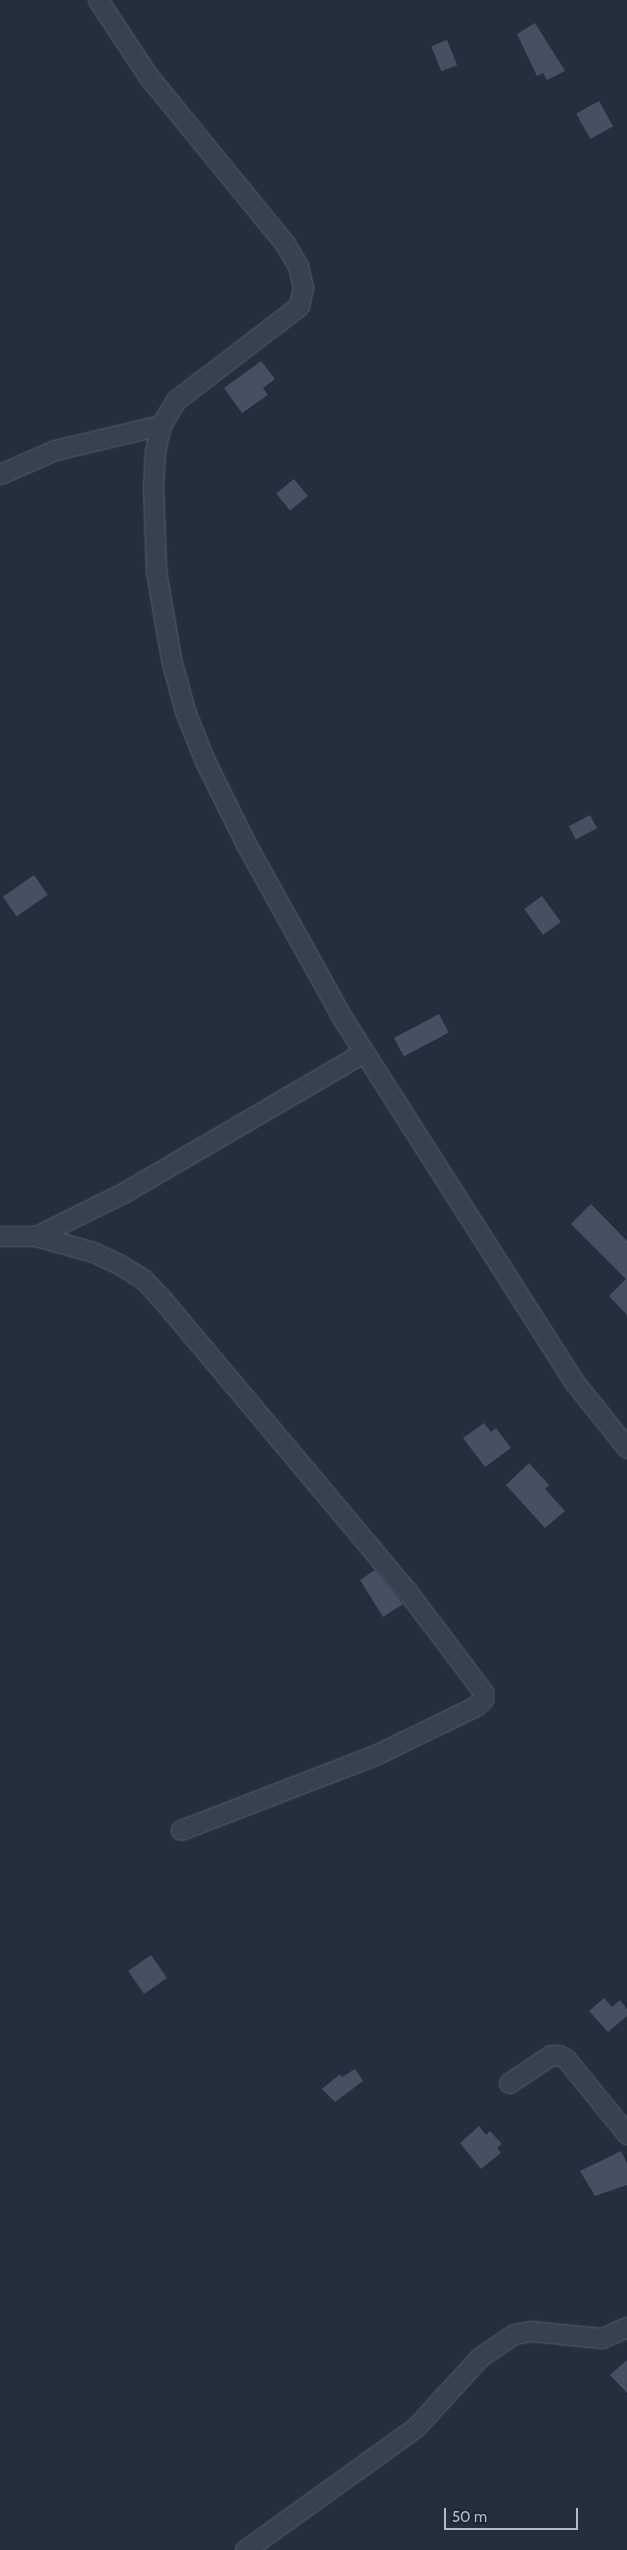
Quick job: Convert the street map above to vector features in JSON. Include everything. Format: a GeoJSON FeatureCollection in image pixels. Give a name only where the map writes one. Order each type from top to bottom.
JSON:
{"type":"FeatureCollection","features":[{"type":"Feature","properties":{"kind":"street"},"geometry":{"type":"LineString","coordinates":[[98,0],[149,77],[286,244],[298,266],[303,287],[299,306],[176,400],[161,425],[155,451],[156,571],[171,659],[185,711],[205,760],[246,844],[364,1052],[575,1383],[627,1448]]}},
{"type":"Feature","properties":{"kind":"street"},"geometry":{"type":"LineString","coordinates":[[0,474],[55,450],[161,425]]}},
{"type":"Feature","properties":{"kind":"street"},"geometry":{"type":"LineString","coordinates":[[36,1236],[189,1156],[364,1052]]}},
{"type":"Feature","properties":{"kind":"street"},"geometry":{"type":"LineString","coordinates":[[0,1236],[36,1236],[102,1256],[143,1280],[228,1374],[407,1591],[484,1692],[483,1699],[476,1706],[374,1755],[181,1830]]}},
{"type":"Feature","properties":{"kind":"street"},"geometry":{"type":"LineString","coordinates":[[509,2083],[551,2055],[558,2055],[566,2059],[627,2134]]}},
{"type":"Feature","properties":{"kind":"street"},"geometry":{"type":"LineString","coordinates":[[245,2550],[415,2428],[480,2356],[514,2334],[531,2331],[602,2338],[627,2327]]}},
{"type":"Feature","properties":{"kind":"building"},"geometry":{"type":"Polygon","coordinates":[[[535,23],[565,71],[547,80],[543,73],[537,76],[517,34],[535,23]]]}},
{"type":"Feature","properties":{"kind":"building"},"geometry":{"type":"Polygon","coordinates":[[[447,40],[457,65],[441,71],[431,46],[447,40]]]}},
{"type":"Feature","properties":{"kind":"building"},"geometry":{"type":"Polygon","coordinates":[[[599,101],[613,126],[590,139],[576,114],[599,101]]]}},
{"type":"Feature","properties":{"kind":"building"},"geometry":{"type":"Polygon","coordinates":[[[261,361],[275,379],[263,388],[268,395],[242,413],[224,388],[261,361]]]}},
{"type":"Feature","properties":{"kind":"building"},"geometry":{"type":"Polygon","coordinates":[[[294,479],[308,496],[290,511],[276,493],[294,479]]]}},
{"type":"Feature","properties":{"kind":"building"},"geometry":{"type":"Polygon","coordinates":[[[590,815],[597,828],[576,840],[569,826],[590,815]]]}},
{"type":"Feature","properties":{"kind":"building"},"geometry":{"type":"Polygon","coordinates":[[[34,875],[48,895],[17,916],[3,897],[34,875]]]}},
{"type":"Feature","properties":{"kind":"building"},"geometry":{"type":"Polygon","coordinates":[[[542,896],[561,922],[543,935],[524,909],[542,896]]]}},
{"type":"Feature","properties":{"kind":"building"},"geometry":{"type":"Polygon","coordinates":[[[439,1014],[449,1033],[404,1056],[394,1038],[439,1014]]]}},
{"type":"Feature","properties":{"kind":"building"},"geometry":{"type":"Polygon","coordinates":[[[591,1204],[627,1241],[627,1315],[609,1296],[626,1279],[571,1224],[591,1204]]]}},
{"type":"Feature","properties":{"kind":"building"},"geometry":{"type":"Polygon","coordinates":[[[484,1423],[491,1432],[496,1428],[511,1448],[485,1467],[463,1438],[484,1423]]]}},
{"type":"Feature","properties":{"kind":"building"},"geometry":{"type":"Polygon","coordinates":[[[529,1463],[549,1485],[545,1489],[565,1511],[545,1528],[506,1485],[529,1463]]]}},
{"type":"Feature","properties":{"kind":"building"},"geometry":{"type":"Polygon","coordinates":[[[375,1570],[403,1604],[383,1617],[360,1580],[375,1570]]]}},
{"type":"Feature","properties":{"kind":"building"},"geometry":{"type":"Polygon","coordinates":[[[151,1955],[167,1978],[144,1994],[128,1971],[151,1955]]]}},
{"type":"Feature","properties":{"kind":"building"},"geometry":{"type":"Polygon","coordinates":[[[604,1998],[612,2007],[620,2000],[627,2009],[627,2016],[608,2032],[589,2011],[604,1998]]]}},
{"type":"Feature","properties":{"kind":"building"},"geometry":{"type":"Polygon","coordinates":[[[355,2069],[363,2081],[335,2102],[322,2089],[340,2074],[342,2077],[355,2069]]]}},
{"type":"Feature","properties":{"kind":"building"},"geometry":{"type":"Polygon","coordinates":[[[479,2126],[486,2135],[490,2131],[502,2144],[497,2148],[501,2153],[481,2169],[460,2143],[479,2126]]]}},
{"type":"Feature","properties":{"kind":"building"},"geometry":{"type":"Polygon","coordinates":[[[621,2151],[627,2163],[627,2185],[595,2196],[580,2171],[621,2151]]]}},
{"type":"Feature","properties":{"kind":"building"},"geometry":{"type":"Polygon","coordinates":[[[627,2360],[627,2393],[610,2375],[627,2360]]]}}]}
